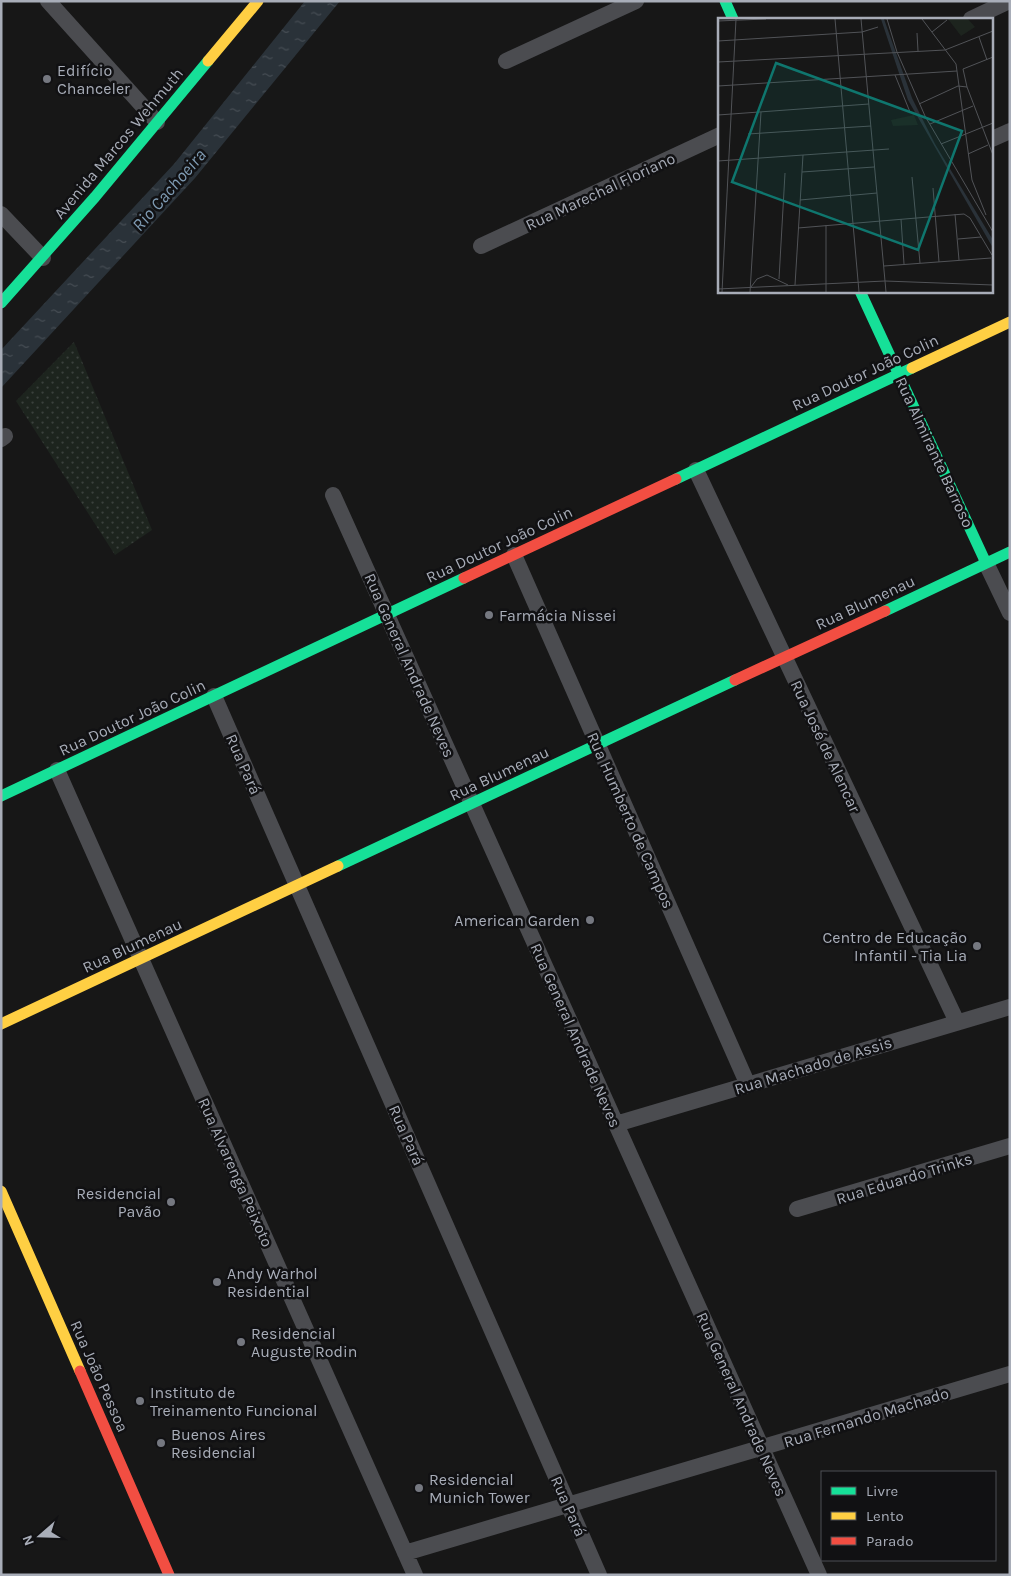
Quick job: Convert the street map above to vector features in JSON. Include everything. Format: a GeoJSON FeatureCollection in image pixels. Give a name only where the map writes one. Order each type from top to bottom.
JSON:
{"type":"FeatureCollection","features":[{"type":"Feature","properties":{"kind":"main road","name":"Avenida Marcos Wehmuth"},"geometry":{"type":"LineString","coordinates":[[1,303],[43,258],[258,1]]}},
{"type":"Feature","properties":{"kind":"main road"},"geometry":{"type":"LineString","coordinates":[[725,1],[733,18]]}},
{"type":"Feature","properties":{"kind":"main road","name":"Rua Almirante Barroso"},"geometry":{"type":"LineString","coordinates":[[860,292],[986,563]]}},
{"type":"Feature","properties":{"kind":"main road","name":"Rua Doutor João Colin"},"geometry":{"type":"LineString","coordinates":[[1,796],[1010,322]]}},
{"type":"Feature","properties":{"kind":"main road","name":"Rua Blumenau"},"geometry":{"type":"LineString","coordinates":[[1,1024],[1010,552]]}},
{"type":"Feature","properties":{"kind":"main road","name":"Rua João Pessoa"},"geometry":{"type":"LineString","coordinates":[[1,1191],[169,1575]]}},
{"type":"Feature","properties":{"kind":"street"},"geometry":{"type":"LineString","coordinates":[[48,1],[157,122]]}},
{"type":"Feature","properties":{"kind":"street"},"geometry":{"type":"LineString","coordinates":[[506,61],[636,1]]}},
{"type":"Feature","properties":{"kind":"street"},"geometry":{"type":"LineString","coordinates":[[973,18],[1009,1]]}},
{"type":"Feature","properties":{"kind":"street"},"geometry":{"type":"LineString","coordinates":[[994,138],[1010,131]]}},
{"type":"Feature","properties":{"kind":"street","name":"Rua Marechal Floriano"},"geometry":{"type":"LineString","coordinates":[[481,246],[718,137]]}},
{"type":"Feature","properties":{"kind":"street"},"geometry":{"type":"LineString","coordinates":[[1,214],[43,258]]}},
{"type":"Feature","properties":{"kind":"street","name":"Rua José de Alencar"},"geometry":{"type":"LineString","coordinates":[[696,470],[957,1022]]}},
{"type":"Feature","properties":{"kind":"street","name":"Rua General Andrade Neves"},"geometry":{"type":"LineString","coordinates":[[333,495],[819,1575]]}},
{"type":"Feature","properties":{"kind":"street","name":"Rua Humberto de Campos"},"geometry":{"type":"LineString","coordinates":[[514,555],[748,1084]]}},
{"type":"Feature","properties":{"kind":"street","name":"Rua Almirante Barroso"},"geometry":{"type":"LineString","coordinates":[[986,563],[1010,613]]}},
{"type":"Feature","properties":{"kind":"street","name":"Rua Pará"},"geometry":{"type":"LineString","coordinates":[[214,696],[599,1575]]}},
{"type":"Feature","properties":{"kind":"street","name":"Rua Alvarenga Peixoto"},"geometry":{"type":"LineString","coordinates":[[57,770],[414,1575]]}},
{"type":"Feature","properties":{"kind":"street","name":"Rua Machado de Assis"},"geometry":{"type":"LineString","coordinates":[[616,1124],[1010,1007]]}},
{"type":"Feature","properties":{"kind":"street","name":"Rua Eduardo Trinks"},"geometry":{"type":"LineString","coordinates":[[797,1209],[1010,1146]]}},
{"type":"Feature","properties":{"kind":"street","name":"Rua Fernando Machado"},"geometry":{"type":"LineString","coordinates":[[405,1553],[1010,1374]]}},
{"type":"Feature","properties":{"kind":"shaded area"},"geometry":{"type":"Polygon","coordinates":[[[74,342],[152,530],[115,555],[16,401],[74,342]]]}},
{"type":"Feature","properties":{"kind":"water","name":"Rio Cachoeira"},"geometry":{"type":"Polygon","coordinates":[[[305,1],[340,1],[195,178],[1,388],[1,350],[174,164],[305,1]]]}},
{"type":"Feature","properties":{"kind":"traffic: fast"},"geometry":{"type":"LineString","coordinates":[[725,1],[733,18]]}},
{"type":"Feature","properties":{"kind":"traffic: fast"},"geometry":{"type":"LineString","coordinates":[[1,303],[95,197],[208,61]]}},
{"type":"Feature","properties":{"kind":"traffic: fast"},"geometry":{"type":"LineString","coordinates":[[860,292],[986,563]]}},
{"type":"Feature","properties":{"kind":"traffic: fast"},"geometry":{"type":"LineString","coordinates":[[676,479],[912,368]]}},
{"type":"Feature","properties":{"kind":"traffic: fast"},"geometry":{"type":"LineString","coordinates":[[885,611],[1010,552]]}},
{"type":"Feature","properties":{"kind":"traffic: fast"},"geometry":{"type":"LineString","coordinates":[[1,796],[464,578]]}},
{"type":"Feature","properties":{"kind":"traffic: fast"},"geometry":{"type":"LineString","coordinates":[[338,866],[735,680]]}},
{"type":"Feature","properties":{"kind":"traffic: slow"},"geometry":{"type":"LineString","coordinates":[[208,61],[258,1]]}},
{"type":"Feature","properties":{"kind":"traffic: slow"},"geometry":{"type":"LineString","coordinates":[[912,368],[1010,322]]}},
{"type":"Feature","properties":{"kind":"traffic: slow"},"geometry":{"type":"LineString","coordinates":[[1,1024],[338,866]]}},
{"type":"Feature","properties":{"kind":"traffic: slow"},"geometry":{"type":"LineString","coordinates":[[1,1191],[80,1371]]}},
{"type":"Feature","properties":{"kind":"traffic: jam"},"geometry":{"type":"LineString","coordinates":[[464,578],[676,479]]}},
{"type":"Feature","properties":{"kind":"traffic: jam"},"geometry":{"type":"LineString","coordinates":[[735,680],[885,611]]}},
{"type":"Feature","properties":{"kind":"traffic: jam"},"geometry":{"type":"LineString","coordinates":[[80,1371],[169,1575]]}},
{"type":"Feature","properties":{"kind":"place","name":"Edifício Chanceler"},"geometry":{"type":"Point","coordinates":[47,79]}},
{"type":"Feature","properties":{"kind":"place","name":"Farmácia Nissei"},"geometry":{"type":"Point","coordinates":[489,615]}},
{"type":"Feature","properties":{"kind":"place","name":"American Garden"},"geometry":{"type":"Point","coordinates":[590,920]}},
{"type":"Feature","properties":{"kind":"place","name":"Centro de Educação Infantil - Tia Lia"},"geometry":{"type":"Point","coordinates":[977,946]}},
{"type":"Feature","properties":{"kind":"place","name":"Residencial Pavão"},"geometry":{"type":"Point","coordinates":[171,1202]}},
{"type":"Feature","properties":{"kind":"place","name":"Andy Warhol Residential"},"geometry":{"type":"Point","coordinates":[217,1282]}},
{"type":"Feature","properties":{"kind":"place","name":"Residencial Auguste Rodin"},"geometry":{"type":"Point","coordinates":[241,1342]}},
{"type":"Feature","properties":{"kind":"place","name":"Instituto de Treinamento Funcional"},"geometry":{"type":"Point","coordinates":[140,1401]}},
{"type":"Feature","properties":{"kind":"place","name":"Buenos Aires Residencial"},"geometry":{"type":"Point","coordinates":[161,1443]}},
{"type":"Feature","properties":{"kind":"place","name":"Residencial Munich Tower"},"geometry":{"type":"Point","coordinates":[419,1488]}}]}
